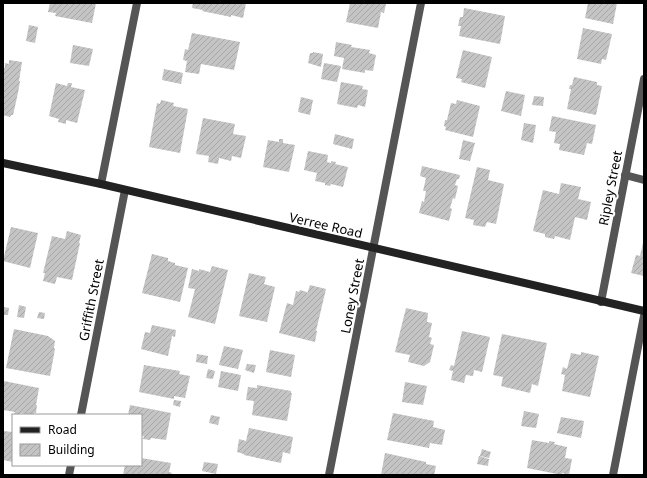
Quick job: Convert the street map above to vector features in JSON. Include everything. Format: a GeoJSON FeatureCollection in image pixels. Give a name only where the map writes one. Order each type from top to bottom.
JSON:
{"type":"FeatureCollection","features":[{"type":"Feature","properties":{"kind":"main road","name":"Verree Road"},"geometry":{"type":"LineString","coordinates":[[3,164],[101,184],[644,311]]}},
{"type":"Feature","properties":{"kind":"street"},"geometry":{"type":"LineString","coordinates":[[101,184],[137,3]]}},
{"type":"Feature","properties":{"kind":"street","name":"Loney Street"},"geometry":{"type":"LineString","coordinates":[[329,475],[421,3]]}},
{"type":"Feature","properties":{"kind":"street","name":"Ripley Street"},"geometry":{"type":"LineString","coordinates":[[601,302],[644,79]]}},
{"type":"Feature","properties":{"kind":"street"},"geometry":{"type":"LineString","coordinates":[[625,175],[644,180]]}},
{"type":"Feature","properties":{"kind":"street","name":"Griffith Street"},"geometry":{"type":"LineString","coordinates":[[81,414],[125,190]]}},
{"type":"Feature","properties":{"kind":"street"},"geometry":{"type":"LineString","coordinates":[[613,475],[644,316]]}},
{"type":"Feature","properties":{"kind":"building"},"geometry":{"type":"Polygon","coordinates":[[[50,3],[96,3],[92,23],[55,16],[56,13],[48,12],[50,3]]]}},
{"type":"Feature","properties":{"kind":"building"},"geometry":{"type":"Polygon","coordinates":[[[193,3],[246,3],[243,18],[231,15],[231,17],[192,8],[193,3]]]}},
{"type":"Feature","properties":{"kind":"building"},"geometry":{"type":"Polygon","coordinates":[[[350,3],[386,4],[384,13],[381,12],[378,28],[346,22],[350,3]]]}},
{"type":"Feature","properties":{"kind":"building"},"geometry":{"type":"Polygon","coordinates":[[[588,3],[617,3],[613,24],[585,18],[588,3]]]}},
{"type":"Feature","properties":{"kind":"building"},"geometry":{"type":"Polygon","coordinates":[[[464,8],[505,16],[500,44],[459,36],[461,26],[458,26],[460,17],[463,17],[464,8]]]}},
{"type":"Feature","properties":{"kind":"building"},"geometry":{"type":"Polygon","coordinates":[[[29,25],[38,27],[35,43],[26,41],[29,25]]]}},
{"type":"Feature","properties":{"kind":"building"},"geometry":{"type":"Polygon","coordinates":[[[583,28],[612,34],[606,60],[602,59],[601,64],[577,59],[583,28]]]}},
{"type":"Feature","properties":{"kind":"building"},"geometry":{"type":"Polygon","coordinates":[[[192,33],[240,42],[234,70],[201,64],[199,74],[185,72],[187,61],[183,60],[185,49],[188,50],[192,33]]]}},
{"type":"Feature","properties":{"kind":"building"},"geometry":{"type":"Polygon","coordinates":[[[336,42],[352,45],[351,47],[370,50],[369,53],[376,55],[373,71],[365,70],[365,73],[342,69],[344,58],[334,56],[336,42]]]}},
{"type":"Feature","properties":{"kind":"building"},"geometry":{"type":"Polygon","coordinates":[[[73,45],[93,49],[89,66],[70,63],[73,45]]]}},
{"type":"Feature","properties":{"kind":"building"},"geometry":{"type":"Polygon","coordinates":[[[463,50],[492,57],[485,88],[461,82],[462,79],[456,78],[463,50]]]}},
{"type":"Feature","properties":{"kind":"building"},"geometry":{"type":"Polygon","coordinates":[[[313,52],[323,54],[321,67],[308,63],[310,53],[313,52]]]}},
{"type":"Feature","properties":{"kind":"building"},"geometry":{"type":"Polygon","coordinates":[[[9,60],[22,62],[18,93],[13,115],[10,117],[3,115],[3,67],[5,68],[5,63],[9,64],[9,60]]]}},
{"type":"Feature","properties":{"kind":"building"},"geometry":{"type":"Polygon","coordinates":[[[324,63],[341,66],[337,82],[321,79],[324,63]]]}},
{"type":"Feature","properties":{"kind":"building"},"geometry":{"type":"Polygon","coordinates":[[[164,69],[183,73],[181,84],[162,80],[164,69]]]}},
{"type":"Feature","properties":{"kind":"building"},"geometry":{"type":"Polygon","coordinates":[[[574,77],[597,82],[597,85],[602,86],[596,115],[567,109],[571,89],[569,89],[570,85],[572,85],[574,77]]]}},
{"type":"Feature","properties":{"kind":"building"},"geometry":{"type":"Polygon","coordinates":[[[341,82],[363,86],[362,89],[368,90],[365,107],[358,105],[357,108],[337,104],[341,82]]]}},
{"type":"Feature","properties":{"kind":"building"},"geometry":{"type":"Polygon","coordinates":[[[56,83],[67,86],[68,83],[72,83],[71,87],[85,90],[77,123],[66,120],[66,124],[58,122],[59,119],[49,116],[56,83]]]}},
{"type":"Feature","properties":{"kind":"building"},"geometry":{"type":"Polygon","coordinates":[[[506,91],[525,95],[521,116],[501,111],[506,91]]]}},
{"type":"Feature","properties":{"kind":"building"},"geometry":{"type":"Polygon","coordinates":[[[534,96],[544,97],[543,106],[532,105],[534,96]]]}},
{"type":"Feature","properties":{"kind":"building"},"geometry":{"type":"Polygon","coordinates":[[[301,97],[313,100],[310,115],[298,112],[301,97]]]}},
{"type":"Feature","properties":{"kind":"building"},"geometry":{"type":"Polygon","coordinates":[[[161,100],[174,103],[173,106],[188,109],[180,153],[149,147],[157,103],[160,104],[161,100]]]}},
{"type":"Feature","properties":{"kind":"building"},"geometry":{"type":"Polygon","coordinates":[[[457,100],[480,106],[473,137],[445,130],[445,120],[447,120],[451,103],[456,104],[457,100]]]}},
{"type":"Feature","properties":{"kind":"building"},"geometry":{"type":"Polygon","coordinates":[[[552,116],[596,125],[592,144],[587,143],[584,155],[559,150],[560,144],[554,143],[556,132],[549,131],[552,116]]]}},
{"type":"Feature","properties":{"kind":"building"},"geometry":{"type":"Polygon","coordinates":[[[203,118],[235,124],[233,134],[246,136],[241,158],[232,156],[231,161],[219,158],[218,164],[208,162],[209,156],[196,154],[203,118]]]}},
{"type":"Feature","properties":{"kind":"building"},"geometry":{"type":"Polygon","coordinates":[[[524,123],[536,125],[533,143],[521,140],[524,123]]]}},
{"type":"Feature","properties":{"kind":"building"},"geometry":{"type":"Polygon","coordinates":[[[335,134],[354,139],[352,149],[333,144],[335,134]]]}},
{"type":"Feature","properties":{"kind":"building"},"geometry":{"type":"Polygon","coordinates":[[[279,139],[283,139],[283,143],[295,145],[289,172],[263,167],[268,140],[279,142],[279,139]]]}},
{"type":"Feature","properties":{"kind":"building"},"geometry":{"type":"Polygon","coordinates":[[[463,140],[475,143],[470,161],[459,159],[463,140]]]}},
{"type":"Feature","properties":{"kind":"building"},"geometry":{"type":"Polygon","coordinates":[[[308,151],[328,155],[327,162],[336,162],[335,164],[348,167],[343,187],[331,184],[330,186],[325,185],[325,183],[315,181],[317,173],[304,170],[308,151]]]}},
{"type":"Feature","properties":{"kind":"building"},"geometry":{"type":"Polygon","coordinates":[[[422,166],[460,175],[455,185],[458,186],[455,199],[453,198],[450,208],[452,209],[449,221],[419,213],[422,201],[424,202],[426,191],[423,191],[426,178],[420,176],[422,166]]]}},
{"type":"Feature","properties":{"kind":"building"},"geometry":{"type":"Polygon","coordinates":[[[477,167],[490,170],[488,180],[504,184],[496,224],[487,222],[485,227],[473,225],[474,220],[465,218],[477,167]]]}},
{"type":"Feature","properties":{"kind":"building"},"geometry":{"type":"Polygon","coordinates":[[[561,183],[581,187],[578,199],[591,202],[587,220],[575,217],[570,240],[555,236],[554,239],[545,237],[545,234],[533,231],[543,190],[559,194],[561,183]]]}},
{"type":"Feature","properties":{"kind":"building"},"geometry":{"type":"Polygon","coordinates":[[[11,227],[38,233],[30,268],[3,261],[11,227]]]}},
{"type":"Feature","properties":{"kind":"building"},"geometry":{"type":"Polygon","coordinates":[[[67,231],[81,235],[72,280],[57,277],[55,284],[43,281],[45,273],[43,273],[52,236],[65,239],[67,231]]]}},
{"type":"Feature","properties":{"kind":"building"},"geometry":{"type":"Polygon","coordinates":[[[643,243],[644,276],[631,273],[636,255],[640,256],[643,243]]]}},
{"type":"Feature","properties":{"kind":"building"},"geometry":{"type":"Polygon","coordinates":[[[152,254],[168,258],[168,261],[175,263],[175,265],[188,268],[180,302],[142,293],[152,254]]]}},
{"type":"Feature","properties":{"kind":"building"},"geometry":{"type":"Polygon","coordinates":[[[212,266],[228,270],[215,324],[188,317],[195,289],[188,288],[192,269],[210,272],[212,266]]]}},
{"type":"Feature","properties":{"kind":"building"},"geometry":{"type":"Polygon","coordinates":[[[249,273],[266,277],[264,284],[275,287],[267,322],[239,316],[249,273]]]}},
{"type":"Feature","properties":{"kind":"building"},"geometry":{"type":"Polygon","coordinates":[[[310,285],[326,289],[316,331],[315,342],[279,333],[287,303],[293,305],[296,291],[299,292],[300,290],[307,292],[307,294],[310,285]]]}},
{"type":"Feature","properties":{"kind":"building"},"geometry":{"type":"Polygon","coordinates":[[[19,305],[26,307],[24,318],[17,317],[19,305]]]}},
{"type":"Feature","properties":{"kind":"building"},"geometry":{"type":"Polygon","coordinates":[[[3,307],[9,308],[8,315],[3,315],[3,307]]]}},
{"type":"Feature","properties":{"kind":"building"},"geometry":{"type":"Polygon","coordinates":[[[406,308],[428,313],[427,322],[432,323],[429,337],[432,338],[430,344],[434,345],[430,362],[424,366],[408,362],[410,355],[395,352],[406,308]]]}},
{"type":"Feature","properties":{"kind":"building"},"geometry":{"type":"Polygon","coordinates":[[[39,312],[45,313],[44,319],[37,318],[39,312]]]}},
{"type":"Feature","properties":{"kind":"building"},"geometry":{"type":"Polygon","coordinates":[[[152,325],[176,330],[175,337],[172,336],[168,356],[141,349],[145,332],[150,333],[152,325]]]}},
{"type":"Feature","properties":{"kind":"building"},"geometry":{"type":"Polygon","coordinates":[[[14,329],[48,336],[55,341],[50,376],[6,368],[14,329]]]}},
{"type":"Feature","properties":{"kind":"building"},"geometry":{"type":"Polygon","coordinates":[[[462,331],[490,337],[482,372],[474,370],[473,376],[466,375],[464,383],[451,380],[453,371],[449,370],[451,365],[454,366],[462,331]]]}},
{"type":"Feature","properties":{"kind":"building"},"geometry":{"type":"Polygon","coordinates":[[[502,334],[547,343],[538,386],[532,384],[530,393],[501,386],[503,377],[493,375],[502,334]]]}},
{"type":"Feature","properties":{"kind":"building"},"geometry":{"type":"Polygon","coordinates":[[[224,346],[243,350],[238,369],[219,365],[224,346]]]}},
{"type":"Feature","properties":{"kind":"building"},"geometry":{"type":"Polygon","coordinates":[[[270,350],[295,355],[291,377],[266,372],[270,350]]]}},
{"type":"Feature","properties":{"kind":"building"},"geometry":{"type":"Polygon","coordinates":[[[581,352],[599,356],[590,397],[562,391],[565,375],[561,374],[563,367],[567,369],[571,353],[581,355],[581,352]]]}},
{"type":"Feature","properties":{"kind":"building"},"geometry":{"type":"Polygon","coordinates":[[[197,354],[208,356],[207,364],[196,362],[197,354]]]}},
{"type":"Feature","properties":{"kind":"building"},"geometry":{"type":"Polygon","coordinates":[[[247,364],[256,365],[254,373],[245,370],[247,364]]]}},
{"type":"Feature","properties":{"kind":"building"},"geometry":{"type":"Polygon","coordinates":[[[144,365],[180,371],[179,374],[190,376],[185,398],[174,396],[174,399],[139,392],[144,365]]]}},
{"type":"Feature","properties":{"kind":"building"},"geometry":{"type":"Polygon","coordinates":[[[208,369],[215,371],[213,379],[206,378],[208,369]]]}},
{"type":"Feature","properties":{"kind":"building"},"geometry":{"type":"Polygon","coordinates":[[[221,371],[241,375],[238,391],[218,387],[221,371]]]}},
{"type":"Feature","properties":{"kind":"building"},"geometry":{"type":"Polygon","coordinates":[[[4,381],[39,388],[36,413],[14,414],[15,412],[3,410],[4,381]]]}},
{"type":"Feature","properties":{"kind":"building"},"geometry":{"type":"Polygon","coordinates":[[[405,382],[427,386],[423,405],[402,402],[405,382]]]}},
{"type":"Feature","properties":{"kind":"building"},"geometry":{"type":"Polygon","coordinates":[[[257,385],[291,391],[292,393],[287,421],[252,415],[254,401],[246,400],[248,387],[257,388],[257,385]]]}},
{"type":"Feature","properties":{"kind":"building"},"geometry":{"type":"Polygon","coordinates":[[[174,400],[181,401],[180,407],[173,405],[174,400]]]}},
{"type":"Feature","properties":{"kind":"building"},"geometry":{"type":"Polygon","coordinates":[[[130,405],[171,413],[166,440],[151,438],[150,440],[143,439],[142,414],[128,414],[130,405]]]}},
{"type":"Feature","properties":{"kind":"building"},"geometry":{"type":"Polygon","coordinates":[[[524,411],[539,414],[536,428],[521,426],[524,411]]]}},
{"type":"Feature","properties":{"kind":"building"},"geometry":{"type":"Polygon","coordinates":[[[393,413],[434,421],[433,427],[445,430],[442,445],[430,443],[429,448],[387,440],[393,413]]]}},
{"type":"Feature","properties":{"kind":"building"},"geometry":{"type":"Polygon","coordinates":[[[211,415],[220,417],[218,425],[209,423],[211,415]]]}},
{"type":"Feature","properties":{"kind":"building"},"geometry":{"type":"Polygon","coordinates":[[[561,417],[584,421],[581,438],[557,433],[561,417]]]}},
{"type":"Feature","properties":{"kind":"building"},"geometry":{"type":"Polygon","coordinates":[[[249,428],[293,437],[290,454],[283,452],[281,463],[244,455],[237,452],[239,439],[246,441],[249,428]]]}},
{"type":"Feature","properties":{"kind":"building"},"geometry":{"type":"Polygon","coordinates":[[[3,431],[12,432],[12,462],[3,460],[3,431]]]}},
{"type":"Feature","properties":{"kind":"building"},"geometry":{"type":"Polygon","coordinates":[[[532,440],[549,443],[549,441],[555,442],[554,444],[567,447],[565,458],[572,459],[569,475],[527,468],[532,440]]]}},
{"type":"Feature","properties":{"kind":"building"},"geometry":{"type":"Polygon","coordinates":[[[482,449],[491,452],[489,458],[480,456],[482,449]]]}},
{"type":"Feature","properties":{"kind":"building"},"geometry":{"type":"Polygon","coordinates":[[[385,453],[426,462],[426,464],[436,466],[434,475],[381,475],[385,453]]]}},
{"type":"Feature","properties":{"kind":"building"},"geometry":{"type":"Polygon","coordinates":[[[479,456],[489,459],[488,466],[477,464],[479,456]]]}},
{"type":"Feature","properties":{"kind":"building"},"geometry":{"type":"Polygon","coordinates":[[[142,458],[171,463],[169,472],[172,473],[171,475],[123,475],[125,466],[142,466],[142,458]]]}},
{"type":"Feature","properties":{"kind":"building"},"geometry":{"type":"Polygon","coordinates":[[[204,462],[218,464],[216,474],[202,471],[204,462]]]}}]}
